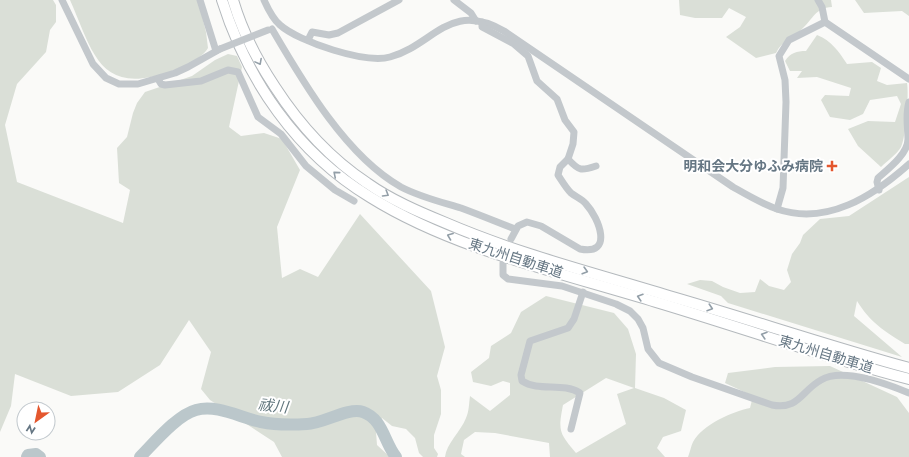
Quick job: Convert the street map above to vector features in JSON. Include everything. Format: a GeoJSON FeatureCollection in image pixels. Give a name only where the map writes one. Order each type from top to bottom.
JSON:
{"type":"FeatureCollection","features":[{"type":"Feature","properties":{"kind":"highway","name":"東九州自動車道"},"geometry":{"type":"LineString","coordinates":[[222,0],[230,27],[247,64],[282,118],[303,143],[340,177],[393,211],[428,228],[522,261],[909,379]]}},
{"type":"Feature","properties":{"kind":"highway","name":"東九州自動車道"},"geometry":{"type":"LineString","coordinates":[[233,0],[250,44],[262,68],[286,104],[315,138],[346,168],[367,183],[398,201],[480,238],[525,253],[684,300],[840,350],[909,368]]}},
{"type":"Feature","properties":{"kind":"street"},"geometry":{"type":"LineString","coordinates":[[62,0],[90,58],[97,69],[106,78],[119,84],[132,85],[158,79],[188,67],[218,50],[280,25]]}},
{"type":"Feature","properties":{"kind":"street"},"geometry":{"type":"LineString","coordinates":[[200,0],[218,50]]}},
{"type":"Feature","properties":{"kind":"street"},"geometry":{"type":"LineString","coordinates":[[264,0],[270,13],[280,25],[290,32],[308,40],[361,58],[382,59],[404,51],[448,24],[464,21],[479,21],[504,31],[733,187],[777,209],[803,214],[831,211],[851,204],[879,190],[909,164]]}},
{"type":"Feature","properties":{"kind":"street"},"geometry":{"type":"LineString","coordinates":[[308,40],[312,32],[329,35],[338,33],[399,0]]}},
{"type":"Feature","properties":{"kind":"street"},"geometry":{"type":"LineString","coordinates":[[454,0],[471,13],[479,21],[482,27],[503,37],[524,51],[528,56],[537,80],[557,99],[565,120],[574,132],[574,144],[568,159],[560,167],[558,175],[569,191],[586,203],[590,208],[601,236],[600,245],[595,249],[587,251],[580,249],[540,226],[524,222],[515,229],[511,239]]}},
{"type":"Feature","properties":{"kind":"street"},"geometry":{"type":"LineString","coordinates":[[818,0],[822,7],[825,22],[909,79]]}},
{"type":"Feature","properties":{"kind":"street"},"geometry":{"type":"LineString","coordinates":[[777,209],[783,188],[786,102],[785,80],[779,56],[789,40],[825,22]]}},
{"type":"Feature","properties":{"kind":"street"},"geometry":{"type":"LineString","coordinates":[[270,30],[299,76],[327,115],[364,157],[384,176],[415,193],[515,229]]}},
{"type":"Feature","properties":{"kind":"street"},"geometry":{"type":"LineString","coordinates":[[158,79],[161,84],[165,85],[201,81],[228,70],[238,72],[258,117],[281,134],[297,156],[311,170],[335,190],[354,201]]}},
{"type":"Feature","properties":{"kind":"street"},"geometry":{"type":"LineString","coordinates":[[879,190],[877,182],[878,178],[906,147],[908,141],[906,114],[909,102]]}},
{"type":"Feature","properties":{"kind":"street"},"geometry":{"type":"LineString","coordinates":[[568,159],[578,169],[583,170],[596,166]]}},
{"type":"Feature","properties":{"kind":"street"},"geometry":{"type":"LineString","coordinates":[[503,263],[502,271],[508,279],[562,286],[616,304],[630,311],[638,319],[643,328],[648,349],[659,364],[692,378],[772,405],[783,407],[793,404],[821,379],[841,375],[852,375],[909,393]]}},
{"type":"Feature","properties":{"kind":"street"},"geometry":{"type":"LineString","coordinates":[[571,429],[580,393],[575,390],[559,386],[528,385],[522,382],[521,375],[530,341],[568,328],[574,319],[583,292]]}},
{"type":"Feature","properties":{"kind":"shaded area"},"geometry":{"type":"Polygon","coordinates":[[[0,0],[53,0],[56,5],[56,22],[50,30],[46,52],[17,84],[5,125],[17,182],[123,223],[130,190],[119,183],[117,148],[127,137],[137,103],[145,92],[192,76],[215,60],[228,54],[237,56],[242,67],[229,127],[241,136],[264,133],[282,139],[300,170],[277,227],[282,278],[300,269],[318,277],[360,214],[431,291],[445,347],[437,376],[441,390],[441,414],[434,435],[434,448],[438,454],[437,457],[423,457],[419,453],[415,438],[406,429],[392,426],[382,418],[376,432],[377,445],[390,457],[282,457],[274,442],[210,400],[201,389],[211,352],[189,320],[160,365],[118,392],[71,396],[15,374],[11,406],[0,432],[0,0]]]}},
{"type":"Feature","properties":{"kind":"shaded area"},"geometry":{"type":"Polygon","coordinates":[[[70,0],[198,0],[206,32],[208,48],[201,56],[185,66],[169,72],[146,78],[127,78],[113,73],[102,64],[93,52],[85,37],[70,0]]]}},
{"type":"Feature","properties":{"kind":"shaded area"},"geometry":{"type":"Polygon","coordinates":[[[679,0],[831,0],[832,7],[822,9],[815,14],[800,31],[781,45],[776,53],[756,58],[726,37],[740,27],[746,17],[729,8],[722,18],[695,18],[680,15],[679,0]]]}},
{"type":"Feature","properties":{"kind":"shaded area"},"geometry":{"type":"Polygon","coordinates":[[[855,0],[909,0],[909,16],[902,11],[864,13],[855,0]]]}},
{"type":"Feature","properties":{"kind":"shaded area"},"geometry":{"type":"Polygon","coordinates":[[[817,35],[831,43],[847,64],[872,62],[881,68],[877,81],[887,85],[907,83],[907,115],[903,142],[897,153],[881,167],[858,146],[848,129],[868,121],[895,122],[901,104],[897,96],[870,100],[863,114],[850,120],[830,117],[821,100],[825,95],[849,96],[851,88],[817,77],[797,78],[802,71],[790,71],[785,61],[794,53],[806,51],[817,35]]]}},
{"type":"Feature","properties":{"kind":"shaded area"},"geometry":{"type":"Polygon","coordinates":[[[909,177],[909,344],[905,344],[878,326],[867,315],[857,301],[854,316],[902,357],[728,303],[721,296],[687,284],[700,280],[712,281],[740,293],[755,292],[760,279],[769,286],[784,290],[791,282],[787,270],[792,254],[800,243],[803,235],[820,219],[849,216],[909,177]]]}},
{"type":"Feature","properties":{"kind":"shaded area"},"geometry":{"type":"Polygon","coordinates":[[[546,296],[614,313],[628,329],[636,354],[635,388],[664,398],[686,410],[681,431],[663,437],[657,448],[665,457],[550,457],[549,443],[495,433],[475,432],[464,440],[461,454],[465,457],[445,457],[448,447],[467,416],[470,396],[490,411],[510,395],[510,383],[503,381],[491,386],[473,382],[471,372],[489,358],[491,346],[511,333],[521,312],[546,296]],[[606,378],[563,405],[560,426],[561,431],[566,441],[576,453],[626,424],[617,394],[634,388],[606,378]]]}},
{"type":"Feature","properties":{"kind":"shaded area"},"geometry":{"type":"Polygon","coordinates":[[[830,366],[897,397],[909,413],[909,457],[688,457],[693,442],[711,424],[735,412],[750,408],[753,396],[725,383],[728,373],[775,367],[830,366]]]}},
{"type":"Feature","properties":{"kind":"waterway","name":"祓川"},"geometry":{"type":"LineString","coordinates":[[140,457],[181,417],[196,410],[204,409],[221,410],[272,424],[313,423],[350,412],[363,412],[370,415],[379,425],[396,457]]}},
{"type":"Feature","properties":{"kind":"waterway","name":"祓川"},"geometry":{"type":"LineString","coordinates":[[27,457],[28,455],[36,454],[40,457]]}},
{"type":"Feature","properties":{"kind":"place","name":"明和会大分ゆふみ病院"},"geometry":{"type":"Point","coordinates":[832,166]}}]}
